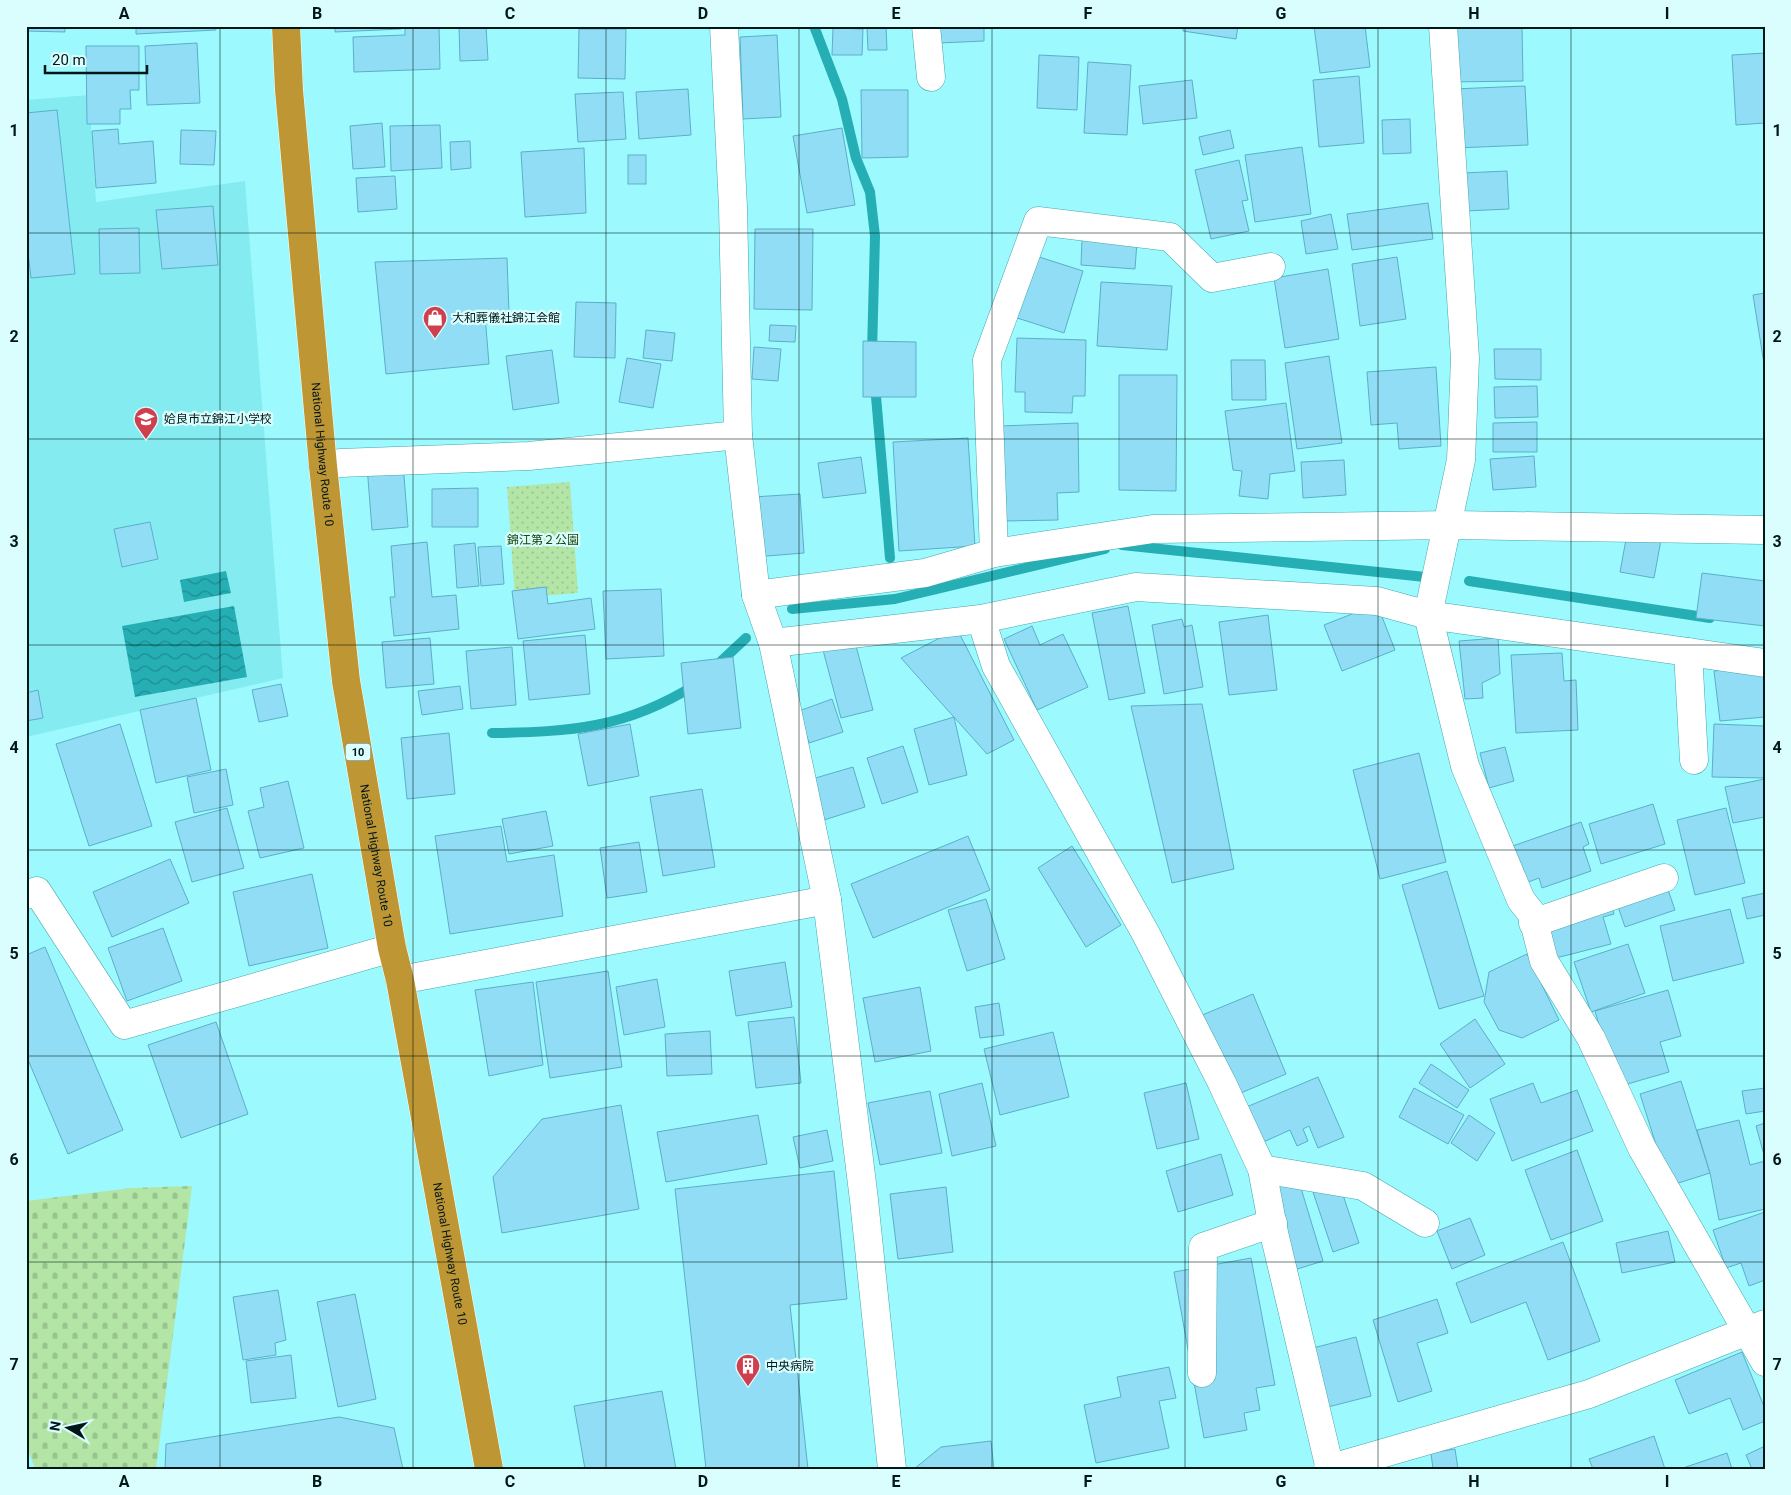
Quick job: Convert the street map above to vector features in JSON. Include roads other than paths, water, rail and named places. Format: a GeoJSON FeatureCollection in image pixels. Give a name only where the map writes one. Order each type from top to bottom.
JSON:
{"type":"FeatureCollection","features":[{"type":"Feature","properties":{"kind":"highway","name":"National Highway Route 10"},"geometry":{"type":"LineString","coordinates":[[286,26],[288,90],[323,466],[346,680],[392,948],[400,980],[489,1469]]}},
{"type":"Feature","properties":{"kind":"street"},"geometry":{"type":"LineString","coordinates":[[724,26],[734,207],[738,435],[756,595],[773,643],[828,900],[864,1200],[892,1469]]}},
{"type":"Feature","properties":{"kind":"street"},"geometry":{"type":"LineString","coordinates":[[926,26],[931,77]]}},
{"type":"Feature","properties":{"kind":"street"},"geometry":{"type":"LineString","coordinates":[[1443,26],[1464,358],[1461,460],[1428,615],[1465,766],[1521,900],[1532,914],[1544,961],[1591,1038],[1642,1148],[1756,1327],[1765,1362]]}},
{"type":"Feature","properties":{"kind":"street"},"geometry":{"type":"LineString","coordinates":[[994,553],[987,360],[1038,221],[1170,237],[1212,278],[1271,267]]}},
{"type":"Feature","properties":{"kind":"street"},"geometry":{"type":"LineString","coordinates":[[323,466],[340,463],[529,456],[738,435]]}},
{"type":"Feature","properties":{"kind":"street"},"geometry":{"type":"LineString","coordinates":[[756,595],[926,572],[994,553],[1153,529],[1446,526],[1765,530]]}},
{"type":"Feature","properties":{"kind":"street"},"geometry":{"type":"LineString","coordinates":[[773,643],[981,619],[1136,587],[1377,601],[1428,615],[1765,663]]}},
{"type":"Feature","properties":{"kind":"street"},"geometry":{"type":"LineString","coordinates":[[981,619],[996,666],[1146,934],[1222,1082],[1262,1169],[1329,1469],[1590,1394],[1756,1327]]}},
{"type":"Feature","properties":{"kind":"street"},"geometry":{"type":"LineString","coordinates":[[1688,652],[1694,760]]}},
{"type":"Feature","properties":{"kind":"street"},"geometry":{"type":"LineString","coordinates":[[1533,923],[1664,878]]}},
{"type":"Feature","properties":{"kind":"street"},"geometry":{"type":"LineString","coordinates":[[26,895],[37,891],[124,1025],[392,948]]}},
{"type":"Feature","properties":{"kind":"street"},"geometry":{"type":"LineString","coordinates":[[400,980],[828,900]]}},
{"type":"Feature","properties":{"kind":"street"},"geometry":{"type":"LineString","coordinates":[[1262,1169],[1363,1186],[1425,1223]]}},
{"type":"Feature","properties":{"kind":"street"},"geometry":{"type":"LineString","coordinates":[[1202,1373],[1203,1247],[1273,1224]]}},
{"type":"Feature","properties":{"kind":"water"},"geometry":{"type":"Polygon","coordinates":[[[226,571],[231,593],[184,602],[180,580],[226,571]]]}},
{"type":"Feature","properties":{"kind":"water"},"geometry":{"type":"Polygon","coordinates":[[[234,606],[247,677],[135,697],[122,626],[234,606]]]}},
{"type":"Feature","properties":{"kind":"waterway"},"geometry":{"type":"LineString","coordinates":[[814,26],[842,99],[856,158],[870,192],[875,236],[872,353]]}},
{"type":"Feature","properties":{"kind":"waterway"},"geometry":{"type":"LineString","coordinates":[[875,385],[890,558]]}},
{"type":"Feature","properties":{"kind":"waterway"},"geometry":{"type":"LineString","coordinates":[[1122,545],[1425,577]]}},
{"type":"Feature","properties":{"kind":"waterway"},"geometry":{"type":"LineString","coordinates":[[792,609],[895,599],[1105,549]]}},
{"type":"Feature","properties":{"kind":"waterway"},"geometry":{"type":"LineString","coordinates":[[1469,581],[1710,618]]}},
{"type":"Feature","properties":{"kind":"waterway"},"geometry":{"type":"LineString","coordinates":[[715,667],[746,638]]}},
{"type":"Feature","properties":{"kind":"waterway"},"geometry":{"type":"LineString","coordinates":[[492,733],[547,731],[597,725],[645,710],[695,685]]}},
{"type":"Feature","properties":{"kind":"place","name":"大和葬儀社錦江会館"},"geometry":{"type":"Point","coordinates":[435,339]}},
{"type":"Feature","properties":{"kind":"place","name":"姶良市立錦江小学校"},"geometry":{"type":"Point","coordinates":[146,440]}},
{"type":"Feature","properties":{"kind":"place","name":"中央病院"},"geometry":{"type":"Point","coordinates":[748,1387]}},
{"type":"Feature","properties":{"kind":"park label","name":"錦江第２公園"},"geometry":{"type":"Point","coordinates":[543,540]}}]}
